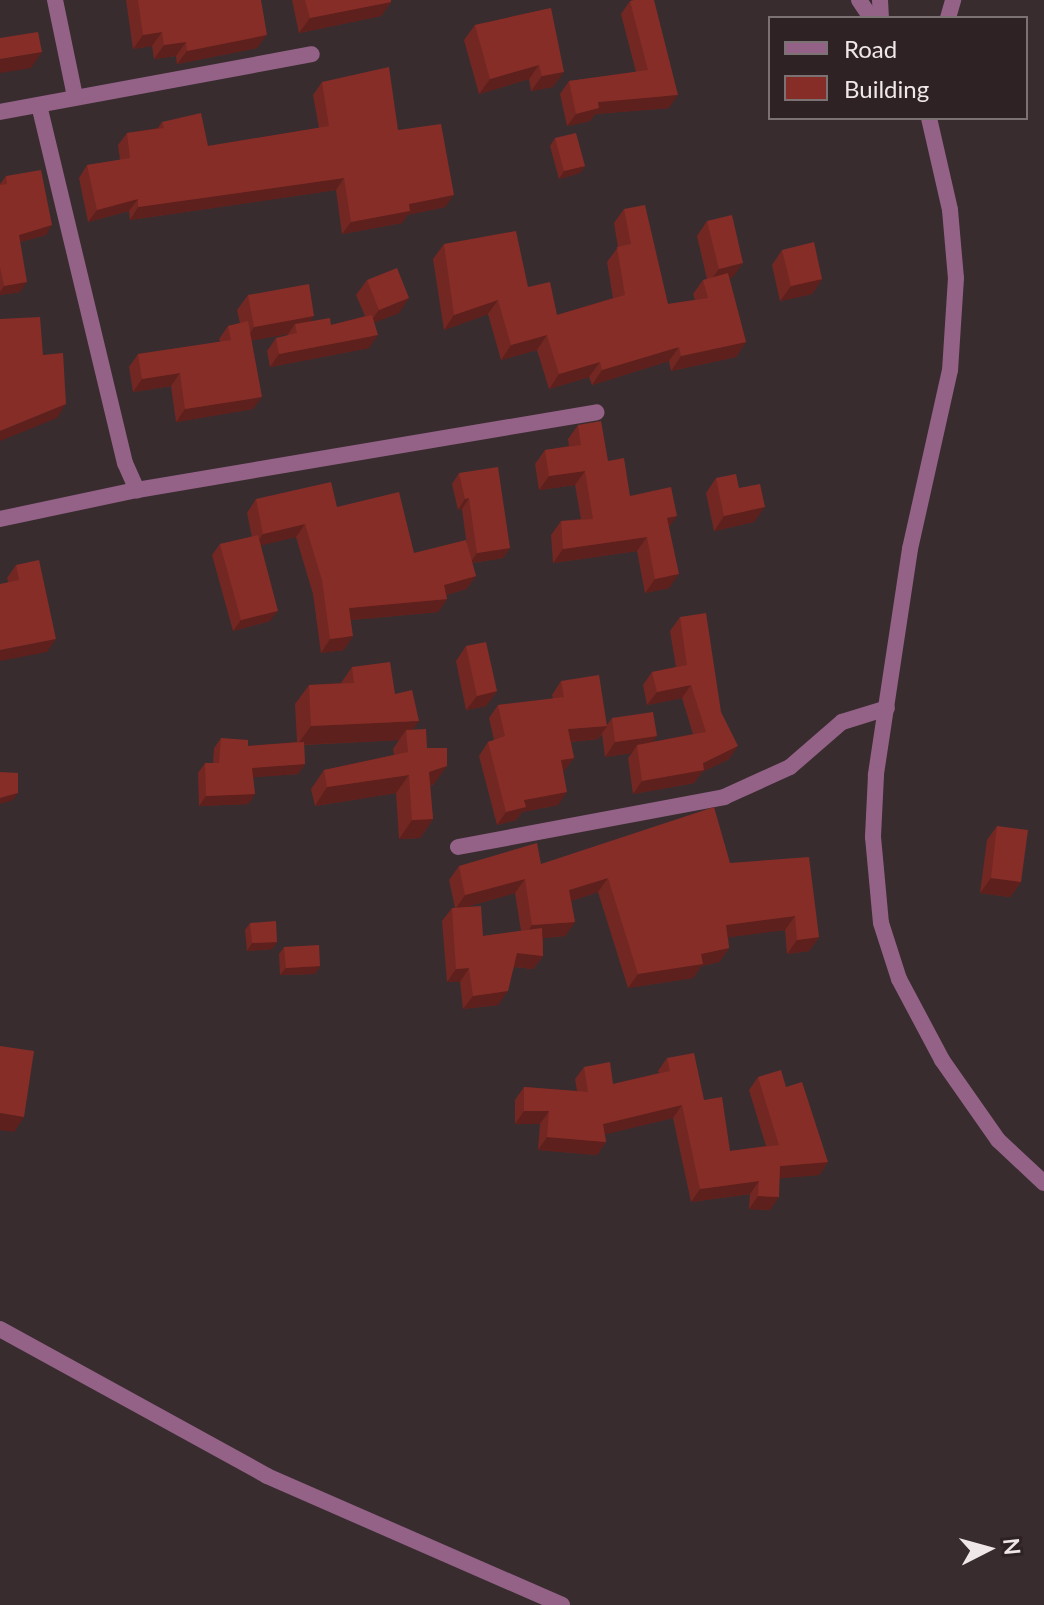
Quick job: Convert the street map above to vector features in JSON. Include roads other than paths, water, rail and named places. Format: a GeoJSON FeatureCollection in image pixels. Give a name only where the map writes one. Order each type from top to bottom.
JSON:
{"type":"FeatureCollection","features":[{"type":"Feature","properties":{"kind":"street"},"geometry":{"type":"LineString","coordinates":[[55,0],[75,97]]}},
{"type":"Feature","properties":{"kind":"street"},"geometry":{"type":"LineString","coordinates":[[0,112],[312,54]]}},
{"type":"Feature","properties":{"kind":"street"},"geometry":{"type":"LineString","coordinates":[[39,105],[125,463],[137,490]]}},
{"type":"Feature","properties":{"kind":"street"},"geometry":{"type":"LineString","coordinates":[[929,120],[950,210],[955,294],[950,370],[910,549],[887,708],[873,837],[881,923],[899,979],[942,1060],[998,1140],[1044,1183]]}},
{"type":"Feature","properties":{"kind":"street"},"geometry":{"type":"LineString","coordinates":[[0,519],[137,490],[596,412]]}},
{"type":"Feature","properties":{"kind":"street"},"geometry":{"type":"LineString","coordinates":[[458,847],[724,797],[790,767],[842,722],[887,708]]}},
{"type":"Feature","properties":{"kind":"street"},"geometry":{"type":"LineString","coordinates":[[0,1329],[267,1476],[562,1605]]}}]}
